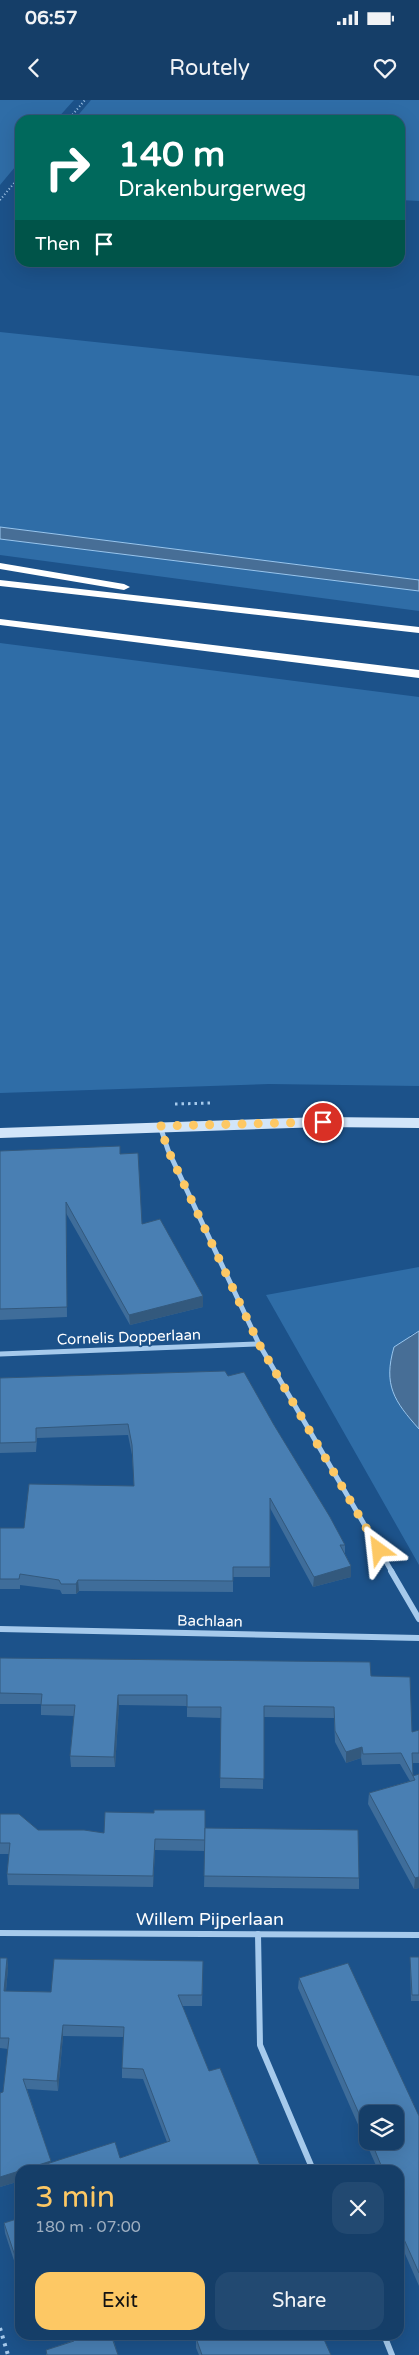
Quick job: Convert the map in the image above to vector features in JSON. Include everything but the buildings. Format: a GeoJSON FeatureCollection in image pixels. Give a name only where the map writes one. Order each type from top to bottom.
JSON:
{"type":"FeatureCollection","features":[{"type":"Feature","properties":{"kind":"highway"},"geometry":{"type":"LineString","coordinates":[[0,566],[278,614]]}},
{"type":"Feature","properties":{"kind":"highway"},"geometry":{"type":"LineString","coordinates":[[0,583],[419,630]]}},
{"type":"Feature","properties":{"kind":"highway"},"geometry":{"type":"LineString","coordinates":[[0,622],[419,674]]}},
{"type":"Feature","properties":{"kind":"main road"},"geometry":{"type":"LineString","coordinates":[[0,1133],[160,1126],[419,1122]]}},
{"type":"Feature","properties":{"kind":"street"},"geometry":{"type":"LineString","coordinates":[[160,1126],[168,1150],[259,1344],[419,1619]]}},
{"type":"Feature","properties":{"kind":"street","name":"Cornelis Dopperlaan"},"geometry":{"type":"LineString","coordinates":[[0,1354],[259,1344]]}},
{"type":"Feature","properties":{"kind":"street","name":"Bachlaan"},"geometry":{"type":"LineString","coordinates":[[0,1629],[419,1638]]}},
{"type":"Feature","properties":{"kind":"street","name":"Willem Pijperlaan"},"geometry":{"type":"LineString","coordinates":[[0,1933],[419,1935]]}},
{"type":"Feature","properties":{"kind":"street"},"geometry":{"type":"LineString","coordinates":[[258,1934],[260,2045],[311,2165]]}},
{"type":"Feature","properties":{"kind":"street"},"geometry":{"type":"LineString","coordinates":[[386,2340],[392,2355]]}},
{"type":"Feature","properties":{"kind":"path"},"geometry":{"type":"LineString","coordinates":[[72,115],[85,100]]}},
{"type":"Feature","properties":{"kind":"path"},"geometry":{"type":"LineString","coordinates":[[0,200],[15,182]]}},
{"type":"Feature","properties":{"kind":"path"},"geometry":{"type":"LineString","coordinates":[[0,2328],[8,2355]]}},
{"type":"Feature","properties":{"kind":"shaded area"},"geometry":{"type":"Polygon","coordinates":[[[0,100],[74,100],[60,115],[15,115],[15,167],[0,185],[0,100]]]}},
{"type":"Feature","properties":{"kind":"shaded area"},"geometry":{"type":"Polygon","coordinates":[[[91,100],[419,100],[419,201],[405,200],[405,115],[78,115],[91,100]]]}},
{"type":"Feature","properties":{"kind":"shaded area"},"geometry":{"type":"Polygon","coordinates":[[[0,332],[419,376],[419,580],[0,527],[0,332]]]}},
{"type":"Feature","properties":{"kind":"shaded area"},"geometry":{"type":"Polygon","coordinates":[[[0,527],[419,580],[419,591],[0,539],[0,527]]]}},
{"type":"Feature","properties":{"kind":"shaded area"},"geometry":{"type":"Polygon","coordinates":[[[0,539],[419,591],[419,611],[0,555],[0,539]]]}},
{"type":"Feature","properties":{"kind":"shaded area"},"geometry":{"type":"Polygon","coordinates":[[[0,643],[419,697],[419,1086],[269,1084],[0,1093],[0,643]]]}},
{"type":"Feature","properties":{"kind":"shaded area"},"geometry":{"type":"Polygon","coordinates":[[[419,1267],[419,1331],[410,1335],[404,1412],[419,1429],[419,1565],[266,1295],[419,1267]]]}},
{"type":"Feature","properties":{"kind":"shaded area"},"geometry":{"type":"Polygon","coordinates":[[[419,1331],[419,1429],[397,1401],[390,1382],[390,1372],[394,1347],[419,1331]]]}},
{"type":"Feature","properties":{"kind":"route"},"geometry":{"type":"LineString","coordinates":[[323,1122],[160,1126],[168,1150],[259,1344],[379,1550]]}}]}
